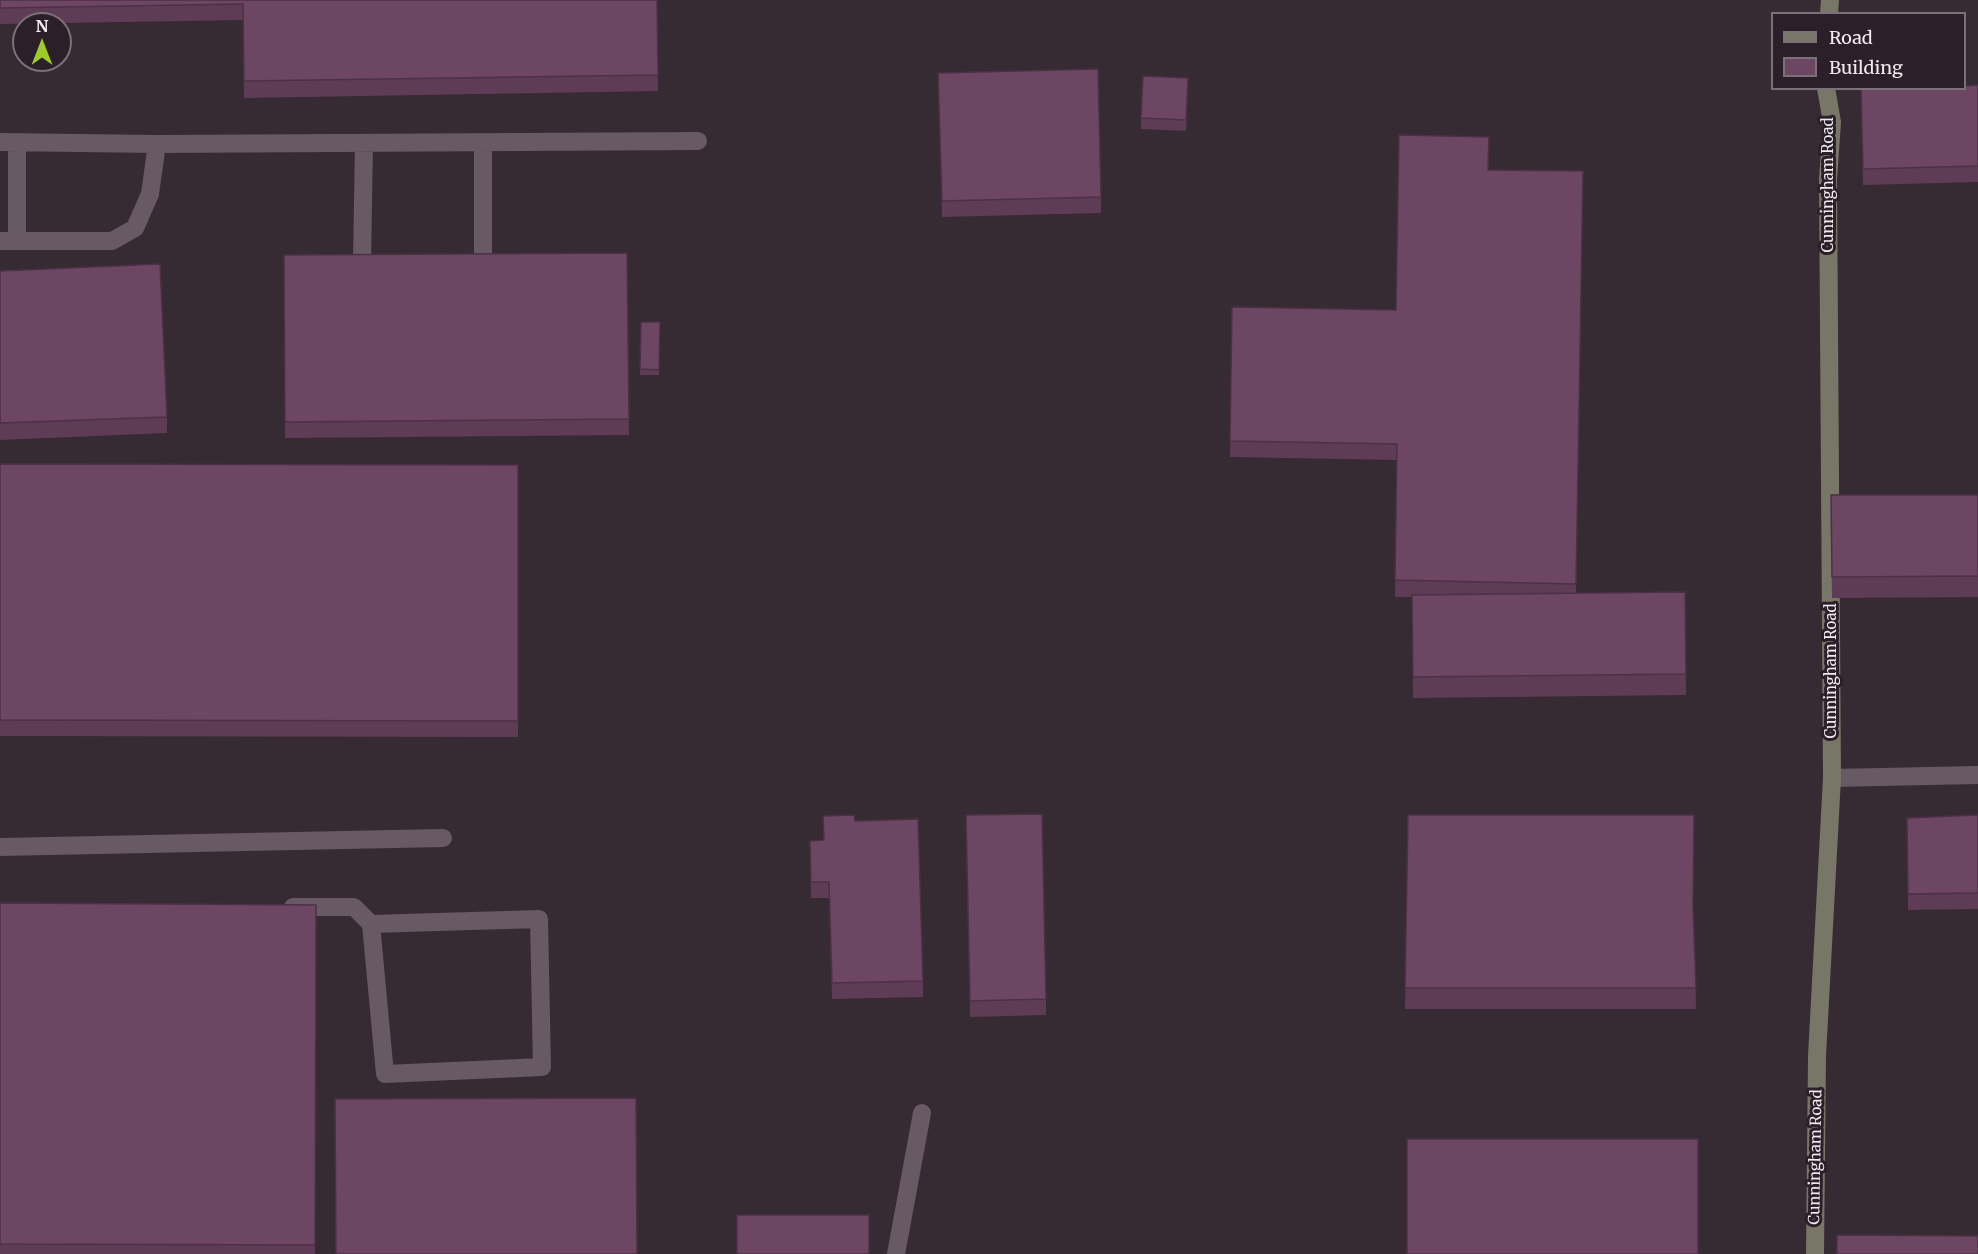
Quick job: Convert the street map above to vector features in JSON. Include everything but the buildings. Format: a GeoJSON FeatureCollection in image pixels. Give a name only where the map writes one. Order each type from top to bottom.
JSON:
{"type":"FeatureCollection","features":[{"type":"Feature","properties":{"kind":"street","name":"Cunningham Road"},"geometry":{"type":"LineString","coordinates":[[1815,1254],[1817,1056],[1832,778],[1828,179],[1832,122],[1826,90]]}},
{"type":"Feature","properties":{"kind":"lane"},"geometry":{"type":"LineString","coordinates":[[157,144],[150,194],[135,228],[112,241],[9,241],[8,142],[157,144],[698,141]]}},
{"type":"Feature","properties":{"kind":"lane"},"geometry":{"type":"LineString","coordinates":[[483,142],[483,259]]}},
{"type":"Feature","properties":{"kind":"lane"},"geometry":{"type":"LineString","coordinates":[[362,262],[364,143]]}},
{"type":"Feature","properties":{"kind":"lane"},"geometry":{"type":"LineString","coordinates":[[1832,778],[1978,776]]}},
{"type":"Feature","properties":{"kind":"lane"},"geometry":{"type":"LineString","coordinates":[[0,846],[443,837]]}},
{"type":"Feature","properties":{"kind":"lane"},"geometry":{"type":"LineString","coordinates":[[272,907],[354,907],[371,924],[385,1074],[542,1067],[539,919],[371,924]]}},
{"type":"Feature","properties":{"kind":"lane"},"geometry":{"type":"LineString","coordinates":[[896,1254],[922,1113]]}}]}
